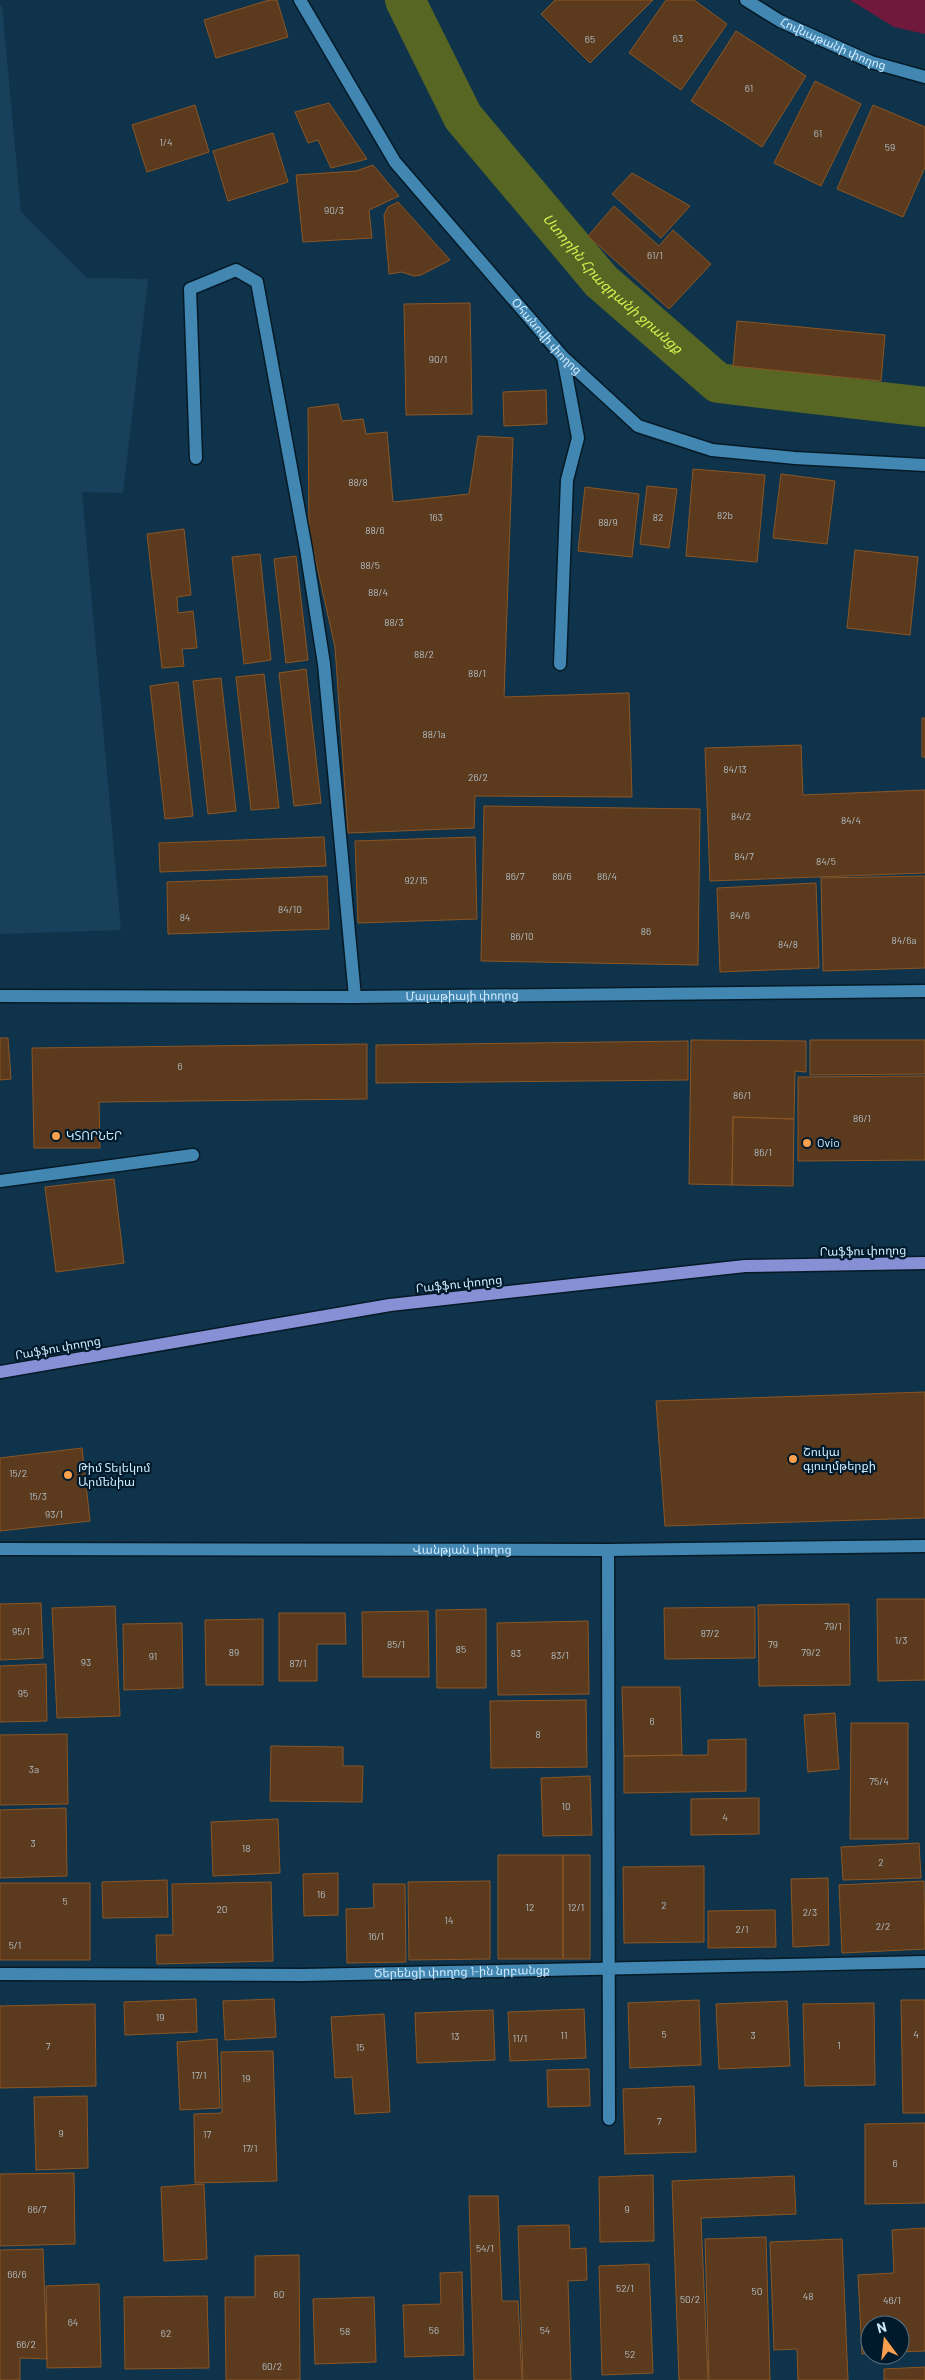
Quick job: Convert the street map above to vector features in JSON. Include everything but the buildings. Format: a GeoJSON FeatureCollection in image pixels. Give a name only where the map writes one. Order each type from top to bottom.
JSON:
{"type":"FeatureCollection","features":[{"type":"Feature","properties":{"kind":"main road","name":"Րաֆֆու փողոց"},"geometry":{"type":"LineString","coordinates":[[0,1372],[390,1305],[745,1266],[925,1264]]}},
{"type":"Feature","properties":{"kind":"street","name":"Օհանովի փողոց"},"geometry":{"type":"LineString","coordinates":[[300,0],[395,162],[564,357],[638,426],[712,450],[796,458],[925,466]]}},
{"type":"Feature","properties":{"kind":"street","name":"Հովնաթանի փողոց"},"geometry":{"type":"LineString","coordinates":[[746,0],[780,21],[871,62],[925,77]]}},
{"type":"Feature","properties":{"kind":"street"},"geometry":{"type":"LineString","coordinates":[[196,458],[190,289],[236,270],[257,282],[306,549],[324,664],[355,997]]}},
{"type":"Feature","properties":{"kind":"street"},"geometry":{"type":"LineString","coordinates":[[560,664],[567,480],[578,438],[564,357]]}},
{"type":"Feature","properties":{"kind":"street","name":"Մալաթիայի փողոց"},"geometry":{"type":"LineString","coordinates":[[0,996],[355,997],[925,991]]}},
{"type":"Feature","properties":{"kind":"street"},"geometry":{"type":"LineString","coordinates":[[0,1181],[193,1155]]}},
{"type":"Feature","properties":{"kind":"street","name":"Վանթյան փողոց"},"geometry":{"type":"LineString","coordinates":[[0,1549],[608,1550],[925,1546]]}},
{"type":"Feature","properties":{"kind":"street"},"geometry":{"type":"LineString","coordinates":[[608,1550],[609,2119]]}},
{"type":"Feature","properties":{"kind":"street","name":"Ծերենցի փողոց 1-ին նրբանցք"},"geometry":{"type":"LineString","coordinates":[[0,1974],[303,1975],[610,1967],[925,1962]]}},
{"type":"Feature","properties":{"kind":"shaded area"},"geometry":{"type":"Polygon","coordinates":[[[850,0],[925,0],[925,34],[894,27],[850,0]]]}},
{"type":"Feature","properties":{"kind":"shaded area"},"geometry":{"type":"Polygon","coordinates":[[[0,5],[2,5],[21,212],[87,278],[148,279],[123,493],[82,492],[121,930],[0,934],[0,5]]]}},
{"type":"Feature","properties":{"kind":"waterway","name":"Ստորին Հրազդանի ջրանցք"},"geometry":{"type":"LineString","coordinates":[[405,0],[463,117],[601,281],[718,383],[925,407]]}},
{"type":"Feature","properties":{"kind":"place","name":"ԿՏՈՐՆԵՐ"},"geometry":{"type":"Point","coordinates":[56,1136]}},
{"type":"Feature","properties":{"kind":"place","name":"Ovio"},"geometry":{"type":"Point","coordinates":[807,1143]}},
{"type":"Feature","properties":{"kind":"place","name":"Շուկա գյուղմթերքի"},"geometry":{"type":"Point","coordinates":[793,1459]}},
{"type":"Feature","properties":{"kind":"place","name":"Թիմ Տելեկոմ Արմենիա"},"geometry":{"type":"Point","coordinates":[68,1475]}}]}
